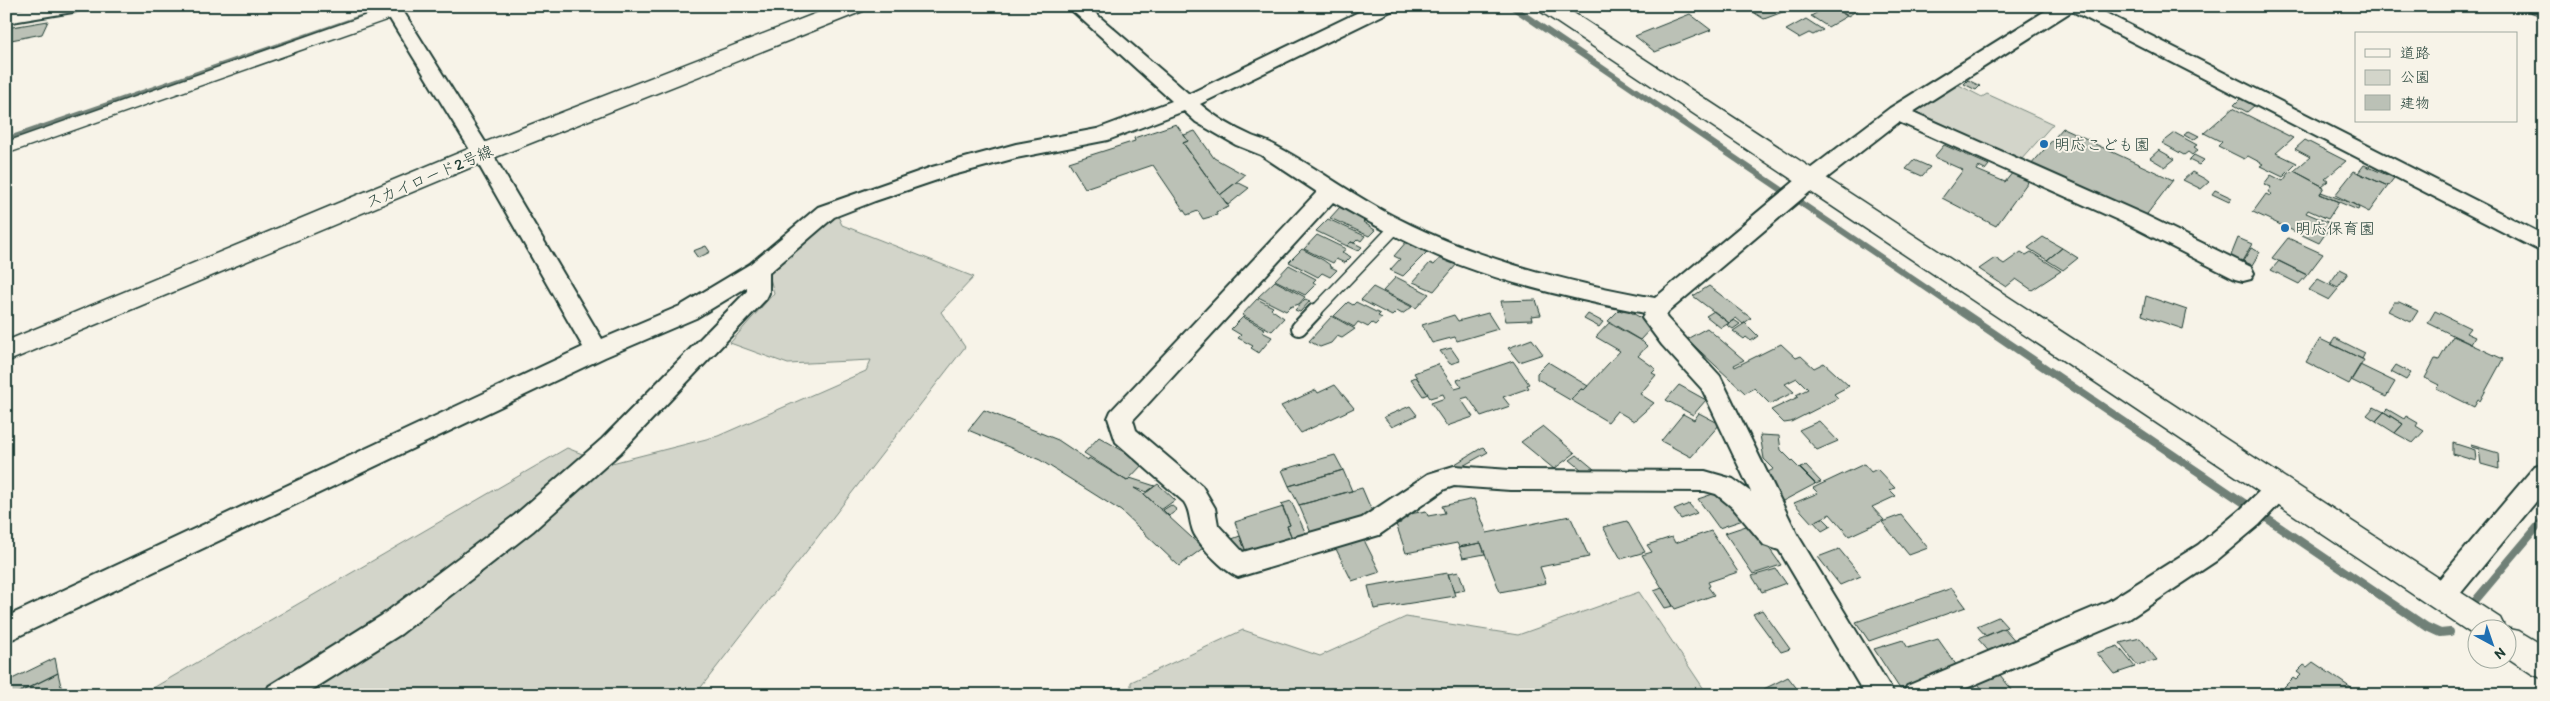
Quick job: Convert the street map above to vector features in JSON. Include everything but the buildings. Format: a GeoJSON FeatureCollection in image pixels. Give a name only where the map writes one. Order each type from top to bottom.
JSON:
{"type":"FeatureCollection","features":[{"type":"Feature","properties":{"kind":"street"},"geometry":{"type":"LineString","coordinates":[[6,17],[73,6]]}},
{"type":"Feature","properties":{"kind":"street","name":"スカイロード2号線"},"geometry":{"type":"LineString","coordinates":[[6,352],[482,153],[855,6]]}},
{"type":"Feature","properties":{"kind":"street"},"geometry":{"type":"LineString","coordinates":[[1076,6],[1203,117],[1244,140],[1268,150],[1331,191],[1396,226],[1468,259],[1527,277],[1588,294],[1660,306]]}},
{"type":"Feature","properties":{"kind":"street"},"geometry":{"type":"LineString","coordinates":[[6,630],[597,351],[688,312],[758,270],[826,212],[939,172],[1016,151],[1101,134],[1188,102],[1386,6]]}},
{"type":"Feature","properties":{"kind":"street"},"geometry":{"type":"LineString","coordinates":[[1548,6],[1797,191],[2278,489],[2473,618]]}},
{"type":"Feature","properties":{"kind":"street"},"geometry":{"type":"LineString","coordinates":[[1881,695],[1788,542],[1711,383],[1670,339],[1654,318],[1660,306],[1797,191],[1897,113],[2066,6]]}},
{"type":"Feature","properties":{"kind":"street"},"geometry":{"type":"LineString","coordinates":[[2077,6],[2544,245]]}},
{"type":"Feature","properties":{"kind":"street"},"geometry":{"type":"LineString","coordinates":[[393,8],[482,153],[597,351]]}},
{"type":"Feature","properties":{"kind":"street"},"geometry":{"type":"LineString","coordinates":[[1897,113],[2137,220],[2243,273]]}},
{"type":"Feature","properties":{"kind":"street"},"geometry":{"type":"LineString","coordinates":[[1331,191],[1120,418],[1125,435],[1193,494],[1202,508],[1205,529],[1238,565],[1370,527],[1437,481],[1454,476],[1510,480],[1705,481],[1724,486],[1742,500],[1773,537],[1788,542]]}},
{"type":"Feature","properties":{"kind":"street"},"geometry":{"type":"LineString","coordinates":[[279,695],[391,625],[524,523],[611,446],[758,293],[758,270]]}},
{"type":"Feature","properties":{"kind":"street"},"geometry":{"type":"LineString","coordinates":[[2440,597],[2544,473]]}},
{"type":"Feature","properties":{"kind":"street"},"geometry":{"type":"LineString","coordinates":[[1917,695],[2119,610],[2207,553],[2250,517],[2278,489]]}},
{"type":"Feature","properties":{"kind":"street"},"geometry":{"type":"LineString","coordinates":[[2518,647],[2544,664]]}},
{"type":"Feature","properties":{"kind":"lane"},"geometry":{"type":"LineString","coordinates":[[6,148],[393,8]]}},
{"type":"Feature","properties":{"kind":"lane"},"geometry":{"type":"LineString","coordinates":[[1299,328],[1396,226]]}},
{"type":"Feature","properties":{"kind":"green space"},"geometry":{"type":"Polygon","coordinates":[[[1957,84],[1982,97],[1987,94],[2053,124],[2020,161],[1916,111],[1957,84]]]}},
{"type":"Feature","properties":{"kind":"green space"},"geometry":{"type":"Polygon","coordinates":[[[837,214],[842,225],[974,277],[941,312],[965,347],[695,695],[141,695],[567,448],[608,464],[718,436],[866,371],[871,360],[788,364],[730,343],[774,293],[768,271],[837,214]]]}},
{"type":"Feature","properties":{"kind":"green space"},"geometry":{"type":"Polygon","coordinates":[[[1639,592],[1708,695],[1131,695],[1131,682],[1243,630],[1320,656],[1406,617],[1518,635],[1639,592]]]}},
{"type":"Feature","properties":{"kind":"waterway"},"geometry":{"type":"LineString","coordinates":[[1511,6],[1963,313]]}},
{"type":"Feature","properties":{"kind":"waterway"},"geometry":{"type":"LineString","coordinates":[[6,140],[392,7]]}},
{"type":"Feature","properties":{"kind":"waterway"},"geometry":{"type":"LineString","coordinates":[[1961,311],[2427,627],[2440,633],[2450,632]]}},
{"type":"Feature","properties":{"kind":"waterway"},"geometry":{"type":"LineString","coordinates":[[2475,601],[2544,519]]}},
{"type":"Feature","properties":{"kind":"place","name":"明応こども園"},"geometry":{"type":"Point","coordinates":[2044,144]}},
{"type":"Feature","properties":{"kind":"place","name":"明応保育園"},"geometry":{"type":"Point","coordinates":[2285,228]}}]}
